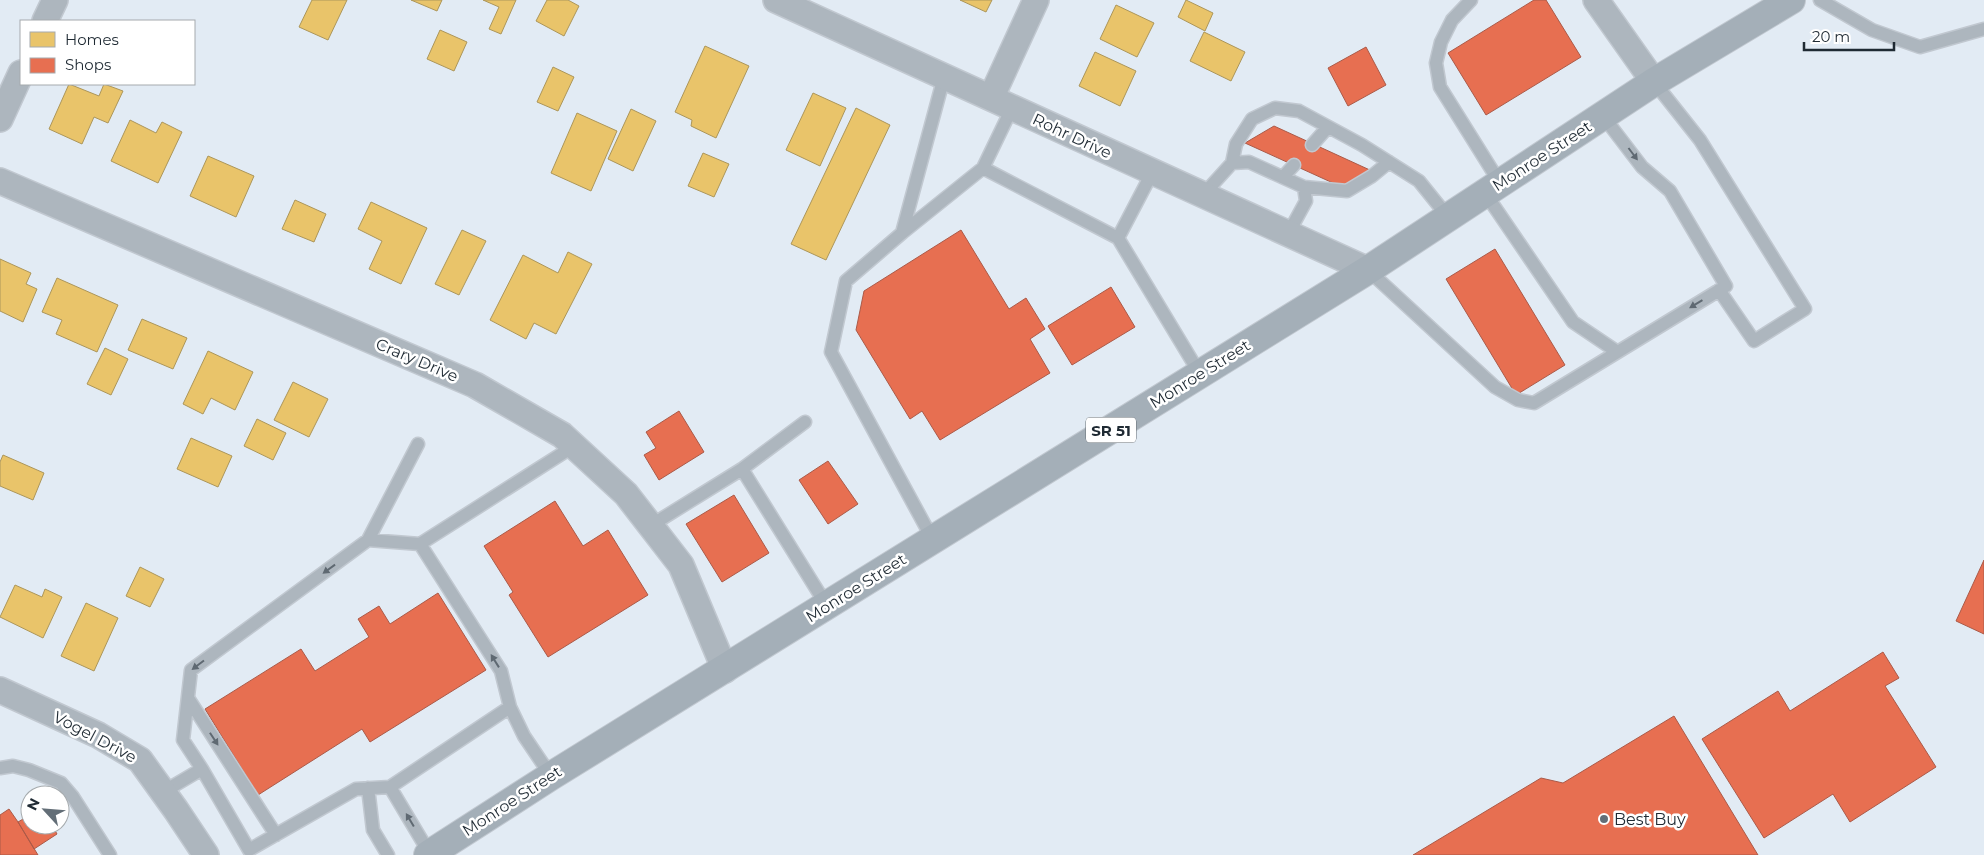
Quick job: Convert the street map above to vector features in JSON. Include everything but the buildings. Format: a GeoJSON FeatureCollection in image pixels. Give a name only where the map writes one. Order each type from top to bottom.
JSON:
{"type":"FeatureCollection","features":[{"type":"Feature","properties":{"kind":"main road","name":"Monroe Street"},"geometry":{"type":"LineString","coordinates":[[429,854],[551,776],[725,670],[1368,270],[1654,82],[1791,0]]}},
{"type":"Feature","properties":{"kind":"street"},"geometry":{"type":"LineString","coordinates":[[45,20],[55,0]]}},
{"type":"Feature","properties":{"kind":"street","name":"Rohr Drive"},"geometry":{"type":"LineString","coordinates":[[776,0],[1202,196],[1368,270]]}},
{"type":"Feature","properties":{"kind":"street"},"geometry":{"type":"LineString","coordinates":[[1002,103],[1036,0]]}},
{"type":"Feature","properties":{"kind":"street"},"geometry":{"type":"LineString","coordinates":[[1596,0],[1654,82]]}},
{"type":"Feature","properties":{"kind":"street"},"geometry":{"type":"LineString","coordinates":[[0,119],[20,75]]}},
{"type":"Feature","properties":{"kind":"street","name":"Crary Drive"},"geometry":{"type":"LineString","coordinates":[[0,181],[475,385],[562,435],[626,494],[681,565],[725,670]]}},
{"type":"Feature","properties":{"kind":"street","name":"Vogel Drive"},"geometry":{"type":"LineString","coordinates":[[0,690],[98,735],[140,760],[206,855]]}},
{"type":"Feature","properties":{"kind":"lane"},"geometry":{"type":"LineString","coordinates":[[1471,0],[1452,20],[1441,42],[1436,63],[1440,87],[1492,188],[1573,322],[1616,351]]}},
{"type":"Feature","properties":{"kind":"lane"},"geometry":{"type":"LineString","coordinates":[[1820,0],[1872,30],[1920,47],[1984,30]]}},
{"type":"Feature","properties":{"kind":"lane"},"geometry":{"type":"LineString","coordinates":[[902,233],[944,77]]}},
{"type":"Feature","properties":{"kind":"lane"},"geometry":{"type":"LineString","coordinates":[[1654,82],[1700,140],[1804,309],[1754,341],[1720,290]]}},
{"type":"Feature","properties":{"kind":"lane"},"geometry":{"type":"LineString","coordinates":[[933,540],[831,352],[846,281],[983,168],[1002,103]]}},
{"type":"Feature","properties":{"kind":"lane"},"geometry":{"type":"LineString","coordinates":[[1202,196],[1232,163],[1236,144],[1252,119],[1275,108],[1298,111],[1390,162],[1419,181],[1448,218]]}},
{"type":"Feature","properties":{"kind":"lane"},"geometry":{"type":"LineString","coordinates":[[1368,270],[1495,387],[1518,400],[1534,403],[1616,351],[1726,286],[1670,191],[1642,168],[1603,116]]}},
{"type":"Feature","properties":{"kind":"lane"},"geometry":{"type":"LineString","coordinates":[[1312,144],[1328,127]]}},
{"type":"Feature","properties":{"kind":"lane"},"geometry":{"type":"LineString","coordinates":[[1232,163],[1249,162],[1304,187],[1347,191],[1372,176],[1390,162]]}},
{"type":"Feature","properties":{"kind":"lane"},"geometry":{"type":"LineString","coordinates":[[1283,177],[1294,166]]}},
{"type":"Feature","properties":{"kind":"lane"},"geometry":{"type":"LineString","coordinates":[[983,168],[1118,238],[1200,374]]}},
{"type":"Feature","properties":{"kind":"lane"},"geometry":{"type":"LineString","coordinates":[[1118,238],[1152,173]]}},
{"type":"Feature","properties":{"kind":"lane"},"geometry":{"type":"LineString","coordinates":[[1288,234],[1306,202],[1304,187]]}},
{"type":"Feature","properties":{"kind":"lane"},"geometry":{"type":"LineString","coordinates":[[650,526],[742,469],[805,422]]}},
{"type":"Feature","properties":{"kind":"lane"},"geometry":{"type":"LineString","coordinates":[[418,444],[368,540],[191,670],[183,740],[249,850],[356,789],[390,787],[510,707]]}},
{"type":"Feature","properties":{"kind":"lane"},"geometry":{"type":"LineString","coordinates":[[368,540],[420,544],[574,446]]}},
{"type":"Feature","properties":{"kind":"lane"},"geometry":{"type":"LineString","coordinates":[[742,469],[828,606]]}},
{"type":"Feature","properties":{"kind":"lane"},"geometry":{"type":"LineString","coordinates":[[420,544],[501,671],[510,707],[524,736],[551,776]]}},
{"type":"Feature","properties":{"kind":"lane"},"geometry":{"type":"LineString","coordinates":[[188,698],[276,835]]}},
{"type":"Feature","properties":{"kind":"lane"},"geometry":{"type":"LineString","coordinates":[[0,768],[3,766],[14,766],[30,770],[61,783],[74,797],[110,855]]}},
{"type":"Feature","properties":{"kind":"lane"},"geometry":{"type":"LineString","coordinates":[[163,792],[202,769]]}},
{"type":"Feature","properties":{"kind":"lane"},"geometry":{"type":"LineString","coordinates":[[390,787],[429,854]]}},
{"type":"Feature","properties":{"kind":"lane"},"geometry":{"type":"LineString","coordinates":[[368,788],[373,830],[388,855]]}},
{"type":"Feature","properties":{"kind":"place","name":"Best Buy"},"geometry":{"type":"Point","coordinates":[1604,819]}}]}
